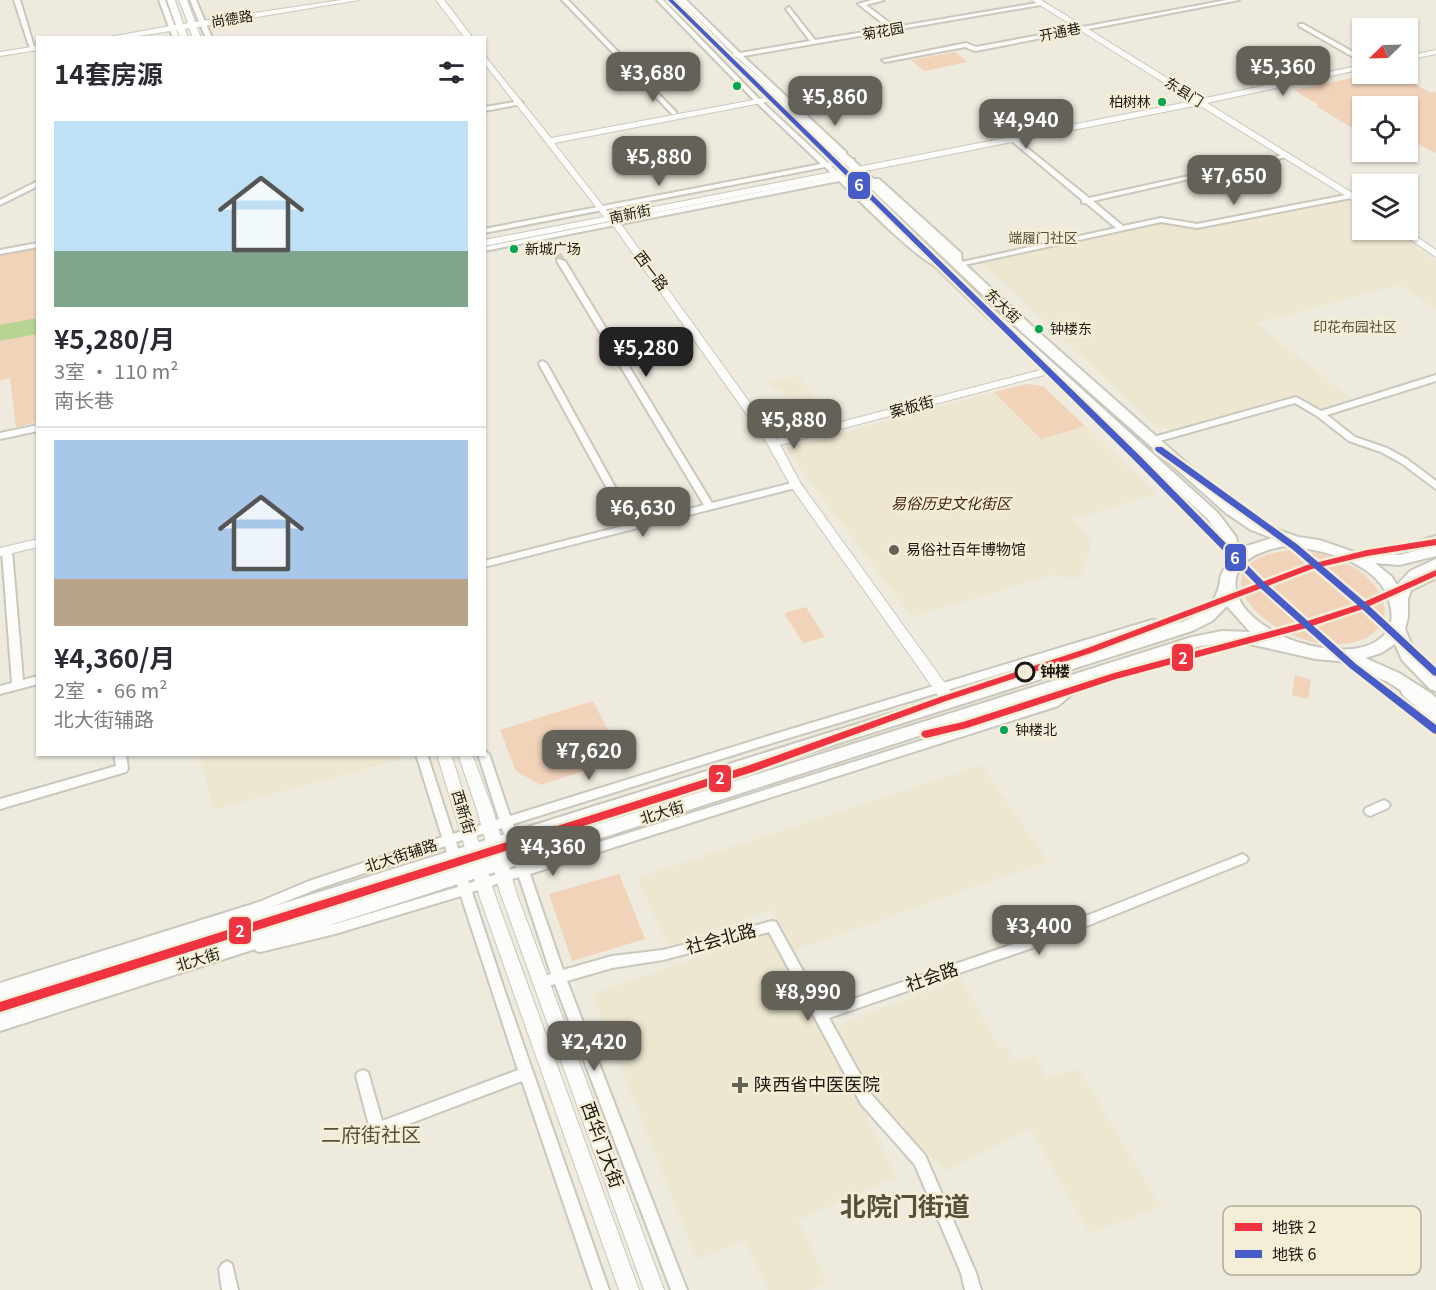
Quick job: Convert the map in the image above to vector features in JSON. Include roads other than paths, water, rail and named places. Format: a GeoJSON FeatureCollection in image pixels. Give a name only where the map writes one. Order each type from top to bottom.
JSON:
{"type":"FeatureCollection","features":[{"type":"Feature","properties":{"kind":"main road","name":"东大街"},"geometry":{"type":"LineString","coordinates":[[668,0],[731,57],[761,98],[958,265],[1238,516],[1264,531],[1294,541]]}},
{"type":"Feature","properties":{"kind":"main road","name":"东大街"},"geometry":{"type":"LineString","coordinates":[[675,0],[847,169],[943,269],[1213,516],[1228,537],[1234,563]]}},
{"type":"Feature","properties":{"kind":"main road"},"geometry":{"type":"LineString","coordinates":[[1436,551],[1399,560],[1361,557],[1294,541],[1261,545],[1248,551],[1234,563],[1228,577],[1228,587],[1234,604],[1247,621],[1267,635],[1291,647],[1336,655],[1366,664],[1400,680],[1436,707]]}},
{"type":"Feature","properties":{"kind":"main road"},"geometry":{"type":"LineString","coordinates":[[1337,550],[1360,561],[1379,574],[1400,601]]}},
{"type":"Feature","properties":{"kind":"main road"},"geometry":{"type":"LineString","coordinates":[[1336,655],[1353,655],[1374,649],[1391,638],[1398,629],[1401,619],[1400,601],[1405,584],[1414,574],[1436,564]]}},
{"type":"Feature","properties":{"kind":"main road","name":"北大街"},"geometry":{"type":"LineString","coordinates":[[0,1022],[501,871],[519,856],[946,695],[1186,627],[1214,612],[1223,601],[1228,587]]}},
{"type":"Feature","properties":{"kind":"main road"},"geometry":{"type":"LineString","coordinates":[[1398,629],[1403,648],[1414,664],[1436,686]]}},
{"type":"Feature","properties":{"kind":"main road","name":"北大街"},"geometry":{"type":"LineString","coordinates":[[519,856],[1218,637],[1253,637],[1291,647]]}},
{"type":"Feature","properties":{"kind":"main road","name":"北大街"},"geometry":{"type":"LineString","coordinates":[[0,1001],[492,836],[519,856]]}},
{"type":"Feature","properties":{"kind":"street"},"geometry":{"type":"LineString","coordinates":[[0,54],[35,49],[17,0]]}},
{"type":"Feature","properties":{"kind":"street"},"geometry":{"type":"LineString","coordinates":[[162,0],[183,36]]}},
{"type":"Feature","properties":{"kind":"street"},"geometry":{"type":"LineString","coordinates":[[171,0],[176,36]]}},
{"type":"Feature","properties":{"kind":"street"},"geometry":{"type":"LineString","coordinates":[[183,0],[196,36]]}},
{"type":"Feature","properties":{"kind":"street"},"geometry":{"type":"LineString","coordinates":[[193,0],[208,36]]}},
{"type":"Feature","properties":{"kind":"street","name":"尚德路"},"geometry":{"type":"LineString","coordinates":[[120,36],[356,0]]}},
{"type":"Feature","properties":{"kind":"street"},"geometry":{"type":"LineString","coordinates":[[440,0],[467,36]]}},
{"type":"Feature","properties":{"kind":"street"},"geometry":{"type":"LineString","coordinates":[[565,0],[674,113]]}},
{"type":"Feature","properties":{"kind":"street"},"geometry":{"type":"LineString","coordinates":[[660,0],[761,98]]}},
{"type":"Feature","properties":{"kind":"street"},"geometry":{"type":"LineString","coordinates":[[683,0],[731,57]]}},
{"type":"Feature","properties":{"kind":"street"},"geometry":{"type":"LineString","coordinates":[[881,0],[861,4],[894,29]]}},
{"type":"Feature","properties":{"kind":"street","name":"开通巷"},"geometry":{"type":"LineString","coordinates":[[885,60],[966,45],[975,49],[1236,0]]}},
{"type":"Feature","properties":{"kind":"street","name":"菊花园"},"geometry":{"type":"LineString","coordinates":[[731,57],[1039,2]]}},
{"type":"Feature","properties":{"kind":"street","name":"东县门"},"geometry":{"type":"LineString","coordinates":[[1039,2],[1351,196]]}},
{"type":"Feature","properties":{"kind":"street"},"geometry":{"type":"LineString","coordinates":[[1177,4],[1184,9]]}},
{"type":"Feature","properties":{"kind":"street"},"geometry":{"type":"LineString","coordinates":[[789,9],[814,43]]}},
{"type":"Feature","properties":{"kind":"street"},"geometry":{"type":"LineString","coordinates":[[1301,25],[1352,54]]}},
{"type":"Feature","properties":{"kind":"street"},"geometry":{"type":"LineString","coordinates":[[1418,56],[1436,52]]}},
{"type":"Feature","properties":{"kind":"street","name":"西一路"},"geometry":{"type":"LineString","coordinates":[[486,60],[669,295],[773,443],[796,485],[946,695]]}},
{"type":"Feature","properties":{"kind":"street"},"geometry":{"type":"LineString","coordinates":[[1198,101],[1352,69]]}},
{"type":"Feature","properties":{"kind":"street"},"geometry":{"type":"LineString","coordinates":[[547,139],[761,98]]}},
{"type":"Feature","properties":{"kind":"street"},"geometry":{"type":"LineString","coordinates":[[547,139],[761,98]]}},
{"type":"Feature","properties":{"kind":"street","name":"南新街"},"geometry":{"type":"LineString","coordinates":[[486,236],[607,215],[1198,101]]}},
{"type":"Feature","properties":{"kind":"street"},"geometry":{"type":"LineString","coordinates":[[486,109],[520,103]]}},
{"type":"Feature","properties":{"kind":"street"},"geometry":{"type":"LineString","coordinates":[[1011,137],[1120,228]]}},
{"type":"Feature","properties":{"kind":"street"},"geometry":{"type":"LineString","coordinates":[[1085,201],[1288,156]]}},
{"type":"Feature","properties":{"kind":"street"},"geometry":{"type":"LineString","coordinates":[[486,231],[607,215],[847,169]]}},
{"type":"Feature","properties":{"kind":"street"},"geometry":{"type":"LineString","coordinates":[[0,203],[36,184]]}},
{"type":"Feature","properties":{"kind":"street"},"geometry":{"type":"LineString","coordinates":[[958,265],[1161,220],[1197,226],[1351,196]]}},
{"type":"Feature","properties":{"kind":"street","name":"南新街"},"geometry":{"type":"LineString","coordinates":[[486,243],[547,237],[607,215]]}},
{"type":"Feature","properties":{"kind":"street"},"geometry":{"type":"LineString","coordinates":[[486,249],[547,237]]}},
{"type":"Feature","properties":{"kind":"street"},"geometry":{"type":"LineString","coordinates":[[1416,240],[1436,254]]}},
{"type":"Feature","properties":{"kind":"street"},"geometry":{"type":"LineString","coordinates":[[0,252],[36,245]]}},
{"type":"Feature","properties":{"kind":"street"},"geometry":{"type":"LineString","coordinates":[[561,261],[710,507]]}},
{"type":"Feature","properties":{"kind":"street"},"geometry":{"type":"LineString","coordinates":[[543,364],[632,526]]}},
{"type":"Feature","properties":{"kind":"street","name":"案板街"},"geometry":{"type":"LineString","coordinates":[[773,443],[1052,370]]}},
{"type":"Feature","properties":{"kind":"street"},"geometry":{"type":"LineString","coordinates":[[1320,414],[1436,378]]}},
{"type":"Feature","properties":{"kind":"street"},"geometry":{"type":"LineString","coordinates":[[1153,440],[1296,400],[1320,414],[1352,440],[1394,455],[1436,486]]}},
{"type":"Feature","properties":{"kind":"street"},"geometry":{"type":"LineString","coordinates":[[0,436],[36,428]]}},
{"type":"Feature","properties":{"kind":"street"},"geometry":{"type":"LineString","coordinates":[[486,563],[796,485]]}},
{"type":"Feature","properties":{"kind":"street"},"geometry":{"type":"LineString","coordinates":[[1361,557],[1397,551],[1436,539]]}},
{"type":"Feature","properties":{"kind":"street"},"geometry":{"type":"LineString","coordinates":[[18,685],[3,552],[36,544]]}},
{"type":"Feature","properties":{"kind":"street"},"geometry":{"type":"LineString","coordinates":[[1400,601],[1410,585],[1436,574]]}},
{"type":"Feature","properties":{"kind":"street"},"geometry":{"type":"LineString","coordinates":[[1403,648],[1436,677]]}},
{"type":"Feature","properties":{"kind":"street"},"geometry":{"type":"LineString","coordinates":[[1366,664],[1401,687],[1436,718]]}},
{"type":"Feature","properties":{"kind":"street"},"geometry":{"type":"LineString","coordinates":[[0,690],[36,680]]}},
{"type":"Feature","properties":{"kind":"street"},"geometry":{"type":"LineString","coordinates":[[492,836],[508,822],[768,740],[946,695]]}},
{"type":"Feature","properties":{"kind":"street"},"geometry":{"type":"LineString","coordinates":[[0,804],[122,769],[120,756]]}},
{"type":"Feature","properties":{"kind":"street"},"geometry":{"type":"LineString","coordinates":[[422,756],[526,1073],[601,1290]]}},
{"type":"Feature","properties":{"kind":"street","name":"西新街"},"geometry":{"type":"LineString","coordinates":[[445,756],[482,877]]}},
{"type":"Feature","properties":{"kind":"street","name":"西新街"},"geometry":{"type":"LineString","coordinates":[[466,756],[501,871]]}},
{"type":"Feature","properties":{"kind":"street"},"geometry":{"type":"LineString","coordinates":[[484,756],[519,856],[551,980],[679,1290]]}},
{"type":"Feature","properties":{"kind":"street"},"geometry":{"type":"LineString","coordinates":[[1370,811],[1384,806]]}},
{"type":"Feature","properties":{"kind":"street","name":"北大街辅路"},"geometry":{"type":"LineString","coordinates":[[0,989],[262,906],[313,885],[452,848]]}},
{"type":"Feature","properties":{"kind":"street","name":"社会路"},"geometry":{"type":"LineString","coordinates":[[822,1015],[1028,944],[1242,859]]}},
{"type":"Feature","properties":{"kind":"street","name":"西华门大街"},"geometry":{"type":"LineString","coordinates":[[501,871],[551,980],[654,1290]]}},
{"type":"Feature","properties":{"kind":"street","name":"西华门大街"},"geometry":{"type":"LineString","coordinates":[[482,877],[629,1290]]}},
{"type":"Feature","properties":{"kind":"street"},"geometry":{"type":"LineString","coordinates":[[0,1030],[260,947],[335,929],[463,883]]}},
{"type":"Feature","properties":{"kind":"street","name":"社会北路"},"geometry":{"type":"LineString","coordinates":[[551,980],[612,962],[663,955],[772,926],[866,1099],[920,1160],[973,1290]]}},
{"type":"Feature","properties":{"kind":"street"},"geometry":{"type":"LineString","coordinates":[[363,1076],[377,1129],[526,1073]]}},
{"type":"Feature","properties":{"kind":"street"},"geometry":{"type":"LineString","coordinates":[[227,1269],[230,1290]]}},
{"type":"Feature","properties":{"kind":"tunnel"},"geometry":{"type":"LineString","coordinates":[[551,244],[561,261]]}},
{"type":"Feature","properties":{"kind":"metro line","name":"6"},"geometry":{"type":"LineString","coordinates":[[670,0],[1136,457],[1261,584],[1353,666],[1436,730]]}},
{"type":"Feature","properties":{"kind":"metro line","name":"6"},"geometry":{"type":"LineString","coordinates":[[1159,449],[1295,547],[1363,605],[1436,673]]}},
{"type":"Feature","properties":{"kind":"metro line","name":"2"},"geometry":{"type":"LineString","coordinates":[[0,1007],[750,769],[943,699],[1088,651],[1310,567],[1367,553],[1436,542]]}},
{"type":"Feature","properties":{"kind":"metro line","name":"2"},"geometry":{"type":"LineString","coordinates":[[926,734],[964,725],[1114,676],[1303,626],[1360,607],[1436,573]]}},
{"type":"Feature","properties":{"kind":"place","name":"柏树林"},"geometry":{"type":"Point","coordinates":[1162,102]}},
{"type":"Feature","properties":{"kind":"place","name":"新城广场"},"geometry":{"type":"Point","coordinates":[514,249]}},
{"type":"Feature","properties":{"kind":"place","name":"钟楼东"},"geometry":{"type":"Point","coordinates":[1039,329]}},
{"type":"Feature","properties":{"kind":"place","name":"易俗社百年博物馆"},"geometry":{"type":"Point","coordinates":[894,550]}},
{"type":"Feature","properties":{"kind":"place","name":"钟楼"},"geometry":{"type":"Point","coordinates":[1025,672]}},
{"type":"Feature","properties":{"kind":"place","name":"钟楼北"},"geometry":{"type":"Point","coordinates":[1004,730]}},
{"type":"Feature","properties":{"kind":"place","name":"陕西省中医医院"},"geometry":{"type":"Point","coordinates":[740,1085]}},
{"type":"Feature","properties":{"kind":"district","name":"端履门社区"},"geometry":{"type":"Point","coordinates":[1043,238]}},
{"type":"Feature","properties":{"kind":"district","name":"印花布园社区"},"geometry":{"type":"Point","coordinates":[1355,327]}},
{"type":"Feature","properties":{"kind":"district","name":"二府街社区"},"geometry":{"type":"Point","coordinates":[371,1135]}},
{"type":"Feature","properties":{"kind":"district","name":"北院门街道"},"geometry":{"type":"Point","coordinates":[905,1207]}},
{"type":"Feature","properties":{"kind":"park label","name":"易俗历史文化街区"},"geometry":{"type":"Point","coordinates":[951,504]}}]}
